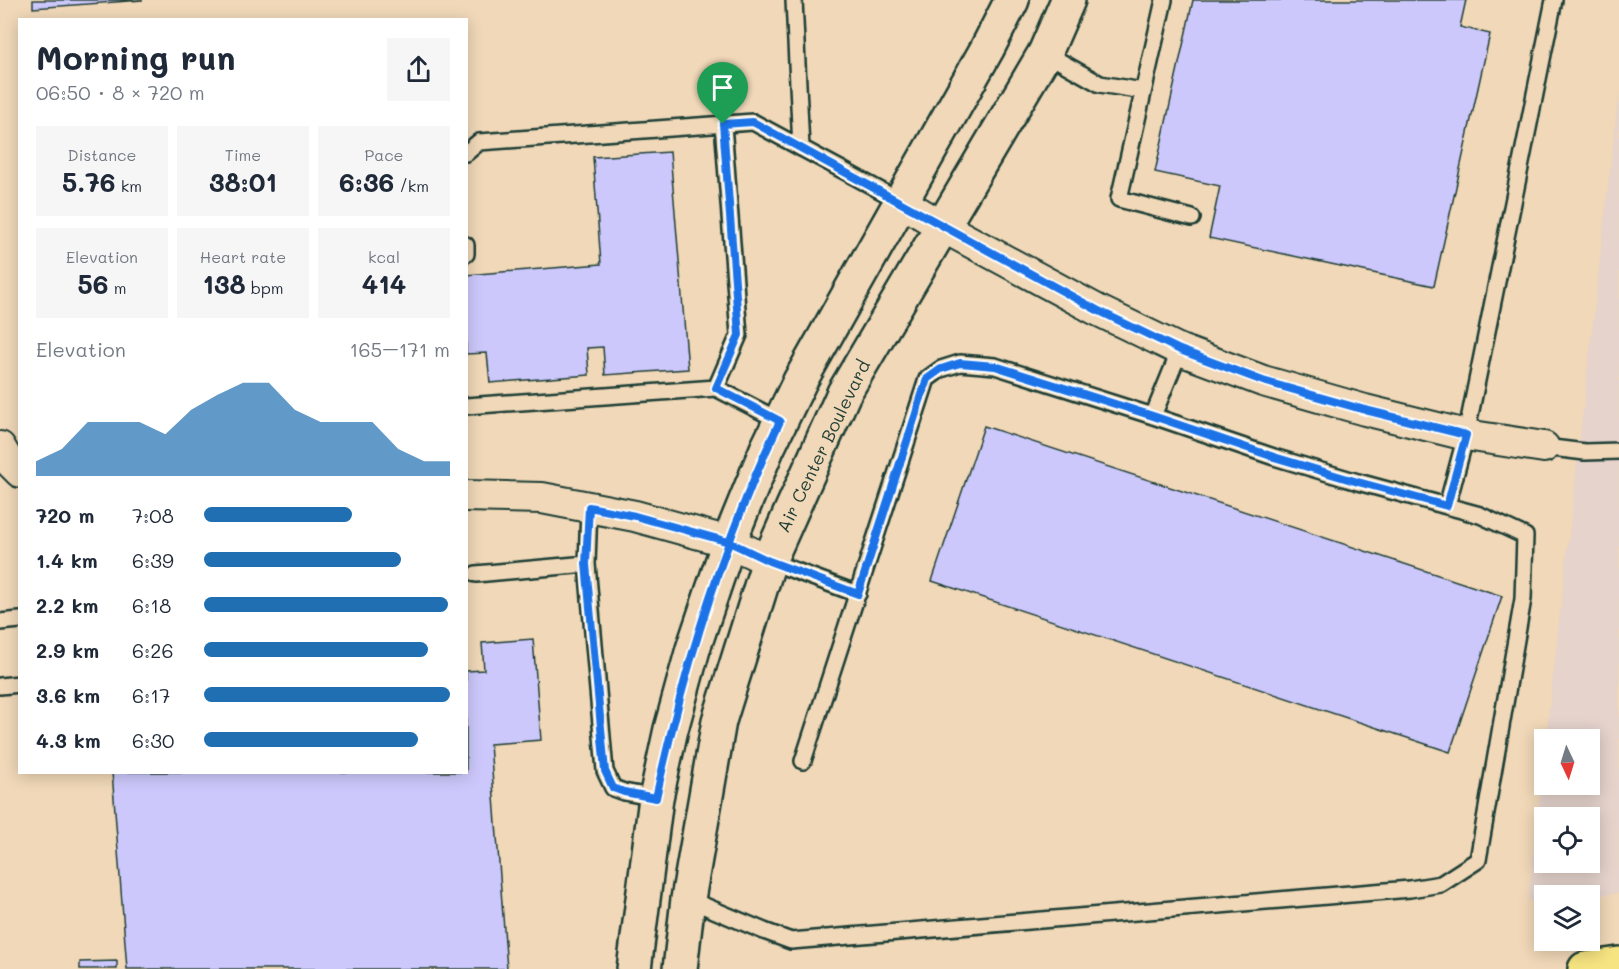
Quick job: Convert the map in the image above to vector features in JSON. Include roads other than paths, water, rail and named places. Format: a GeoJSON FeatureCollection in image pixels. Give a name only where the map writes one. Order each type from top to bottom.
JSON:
{"type":"FeatureCollection","features":[{"type":"Feature","properties":{"kind":"highway"},"geometry":{"type":"LineString","coordinates":[[1585,969],[1619,964]]}},
{"type":"Feature","properties":{"kind":"street"},"geometry":{"type":"LineString","coordinates":[[634,969],[656,798],[671,729],[693,650],[729,542],[780,421],[800,381],[987,49],[1012,0]]}},
{"type":"Feature","properties":{"kind":"street","name":"Air Center Boulevard"},"geometry":{"type":"LineString","coordinates":[[680,969],[688,899],[719,721],[769,561],[844,393],[1045,53],[1068,0]]}},
{"type":"Feature","properties":{"kind":"street"},"geometry":{"type":"LineString","coordinates":[[900,201],[943,227],[1097,310],[1180,350],[1263,381],[1365,410],[1466,435],[1544,447]]}},
{"type":"Feature","properties":{"kind":"street"},"geometry":{"type":"LineString","coordinates":[[0,447],[18,470]]}},
{"type":"Feature","properties":{"kind":"street"},"geometry":{"type":"LineString","coordinates":[[468,496],[542,498],[635,516],[729,542],[769,561]]}},
{"type":"Feature","properties":{"kind":"lane"},"geometry":{"type":"LineString","coordinates":[[794,0],[801,148]]}},
{"type":"Feature","properties":{"kind":"lane"},"geometry":{"type":"LineString","coordinates":[[1164,0],[1119,199],[1192,218]]}},
{"type":"Feature","properties":{"kind":"lane"},"geometry":{"type":"LineString","coordinates":[[1447,506],[1466,435],[1554,0]]}},
{"type":"Feature","properties":{"kind":"lane"},"geometry":{"type":"LineString","coordinates":[[1045,53],[1100,84],[1143,91]]}},
{"type":"Feature","properties":{"kind":"lane"},"geometry":{"type":"LineString","coordinates":[[468,151],[479,142],[588,132],[753,122],[900,201]]}},
{"type":"Feature","properties":{"kind":"lane"},"geometry":{"type":"LineString","coordinates":[[716,388],[739,335],[723,124]]}},
{"type":"Feature","properties":{"kind":"lane"},"geometry":{"type":"LineString","coordinates":[[1153,416],[1180,350]]}},
{"type":"Feature","properties":{"kind":"lane"},"geometry":{"type":"LineString","coordinates":[[688,899],[791,941],[1398,890],[1441,884],[1478,860],[1523,599],[1525,536],[1480,514],[1274,457],[995,366],[960,363],[941,369],[927,379],[803,761]]}},
{"type":"Feature","properties":{"kind":"lane"},"geometry":{"type":"LineString","coordinates":[[468,406],[716,388],[780,421]]}},
{"type":"Feature","properties":{"kind":"lane"},"geometry":{"type":"LineString","coordinates":[[1544,447],[1585,452],[1619,451]]}},
{"type":"Feature","properties":{"kind":"lane"},"geometry":{"type":"LineString","coordinates":[[589,507],[586,564],[605,771],[613,788],[656,798]]}},
{"type":"Feature","properties":{"kind":"lane"},"geometry":{"type":"LineString","coordinates":[[769,561],[858,594]]}},
{"type":"Feature","properties":{"kind":"lane"},"geometry":{"type":"LineString","coordinates":[[476,574],[586,564]]}},
{"type":"Feature","properties":{"kind":"lane"},"geometry":{"type":"LineString","coordinates":[[0,622],[18,620]]}},
{"type":"Feature","properties":{"kind":"lane"},"geometry":{"type":"LineString","coordinates":[[0,686],[18,684]]}}]}
